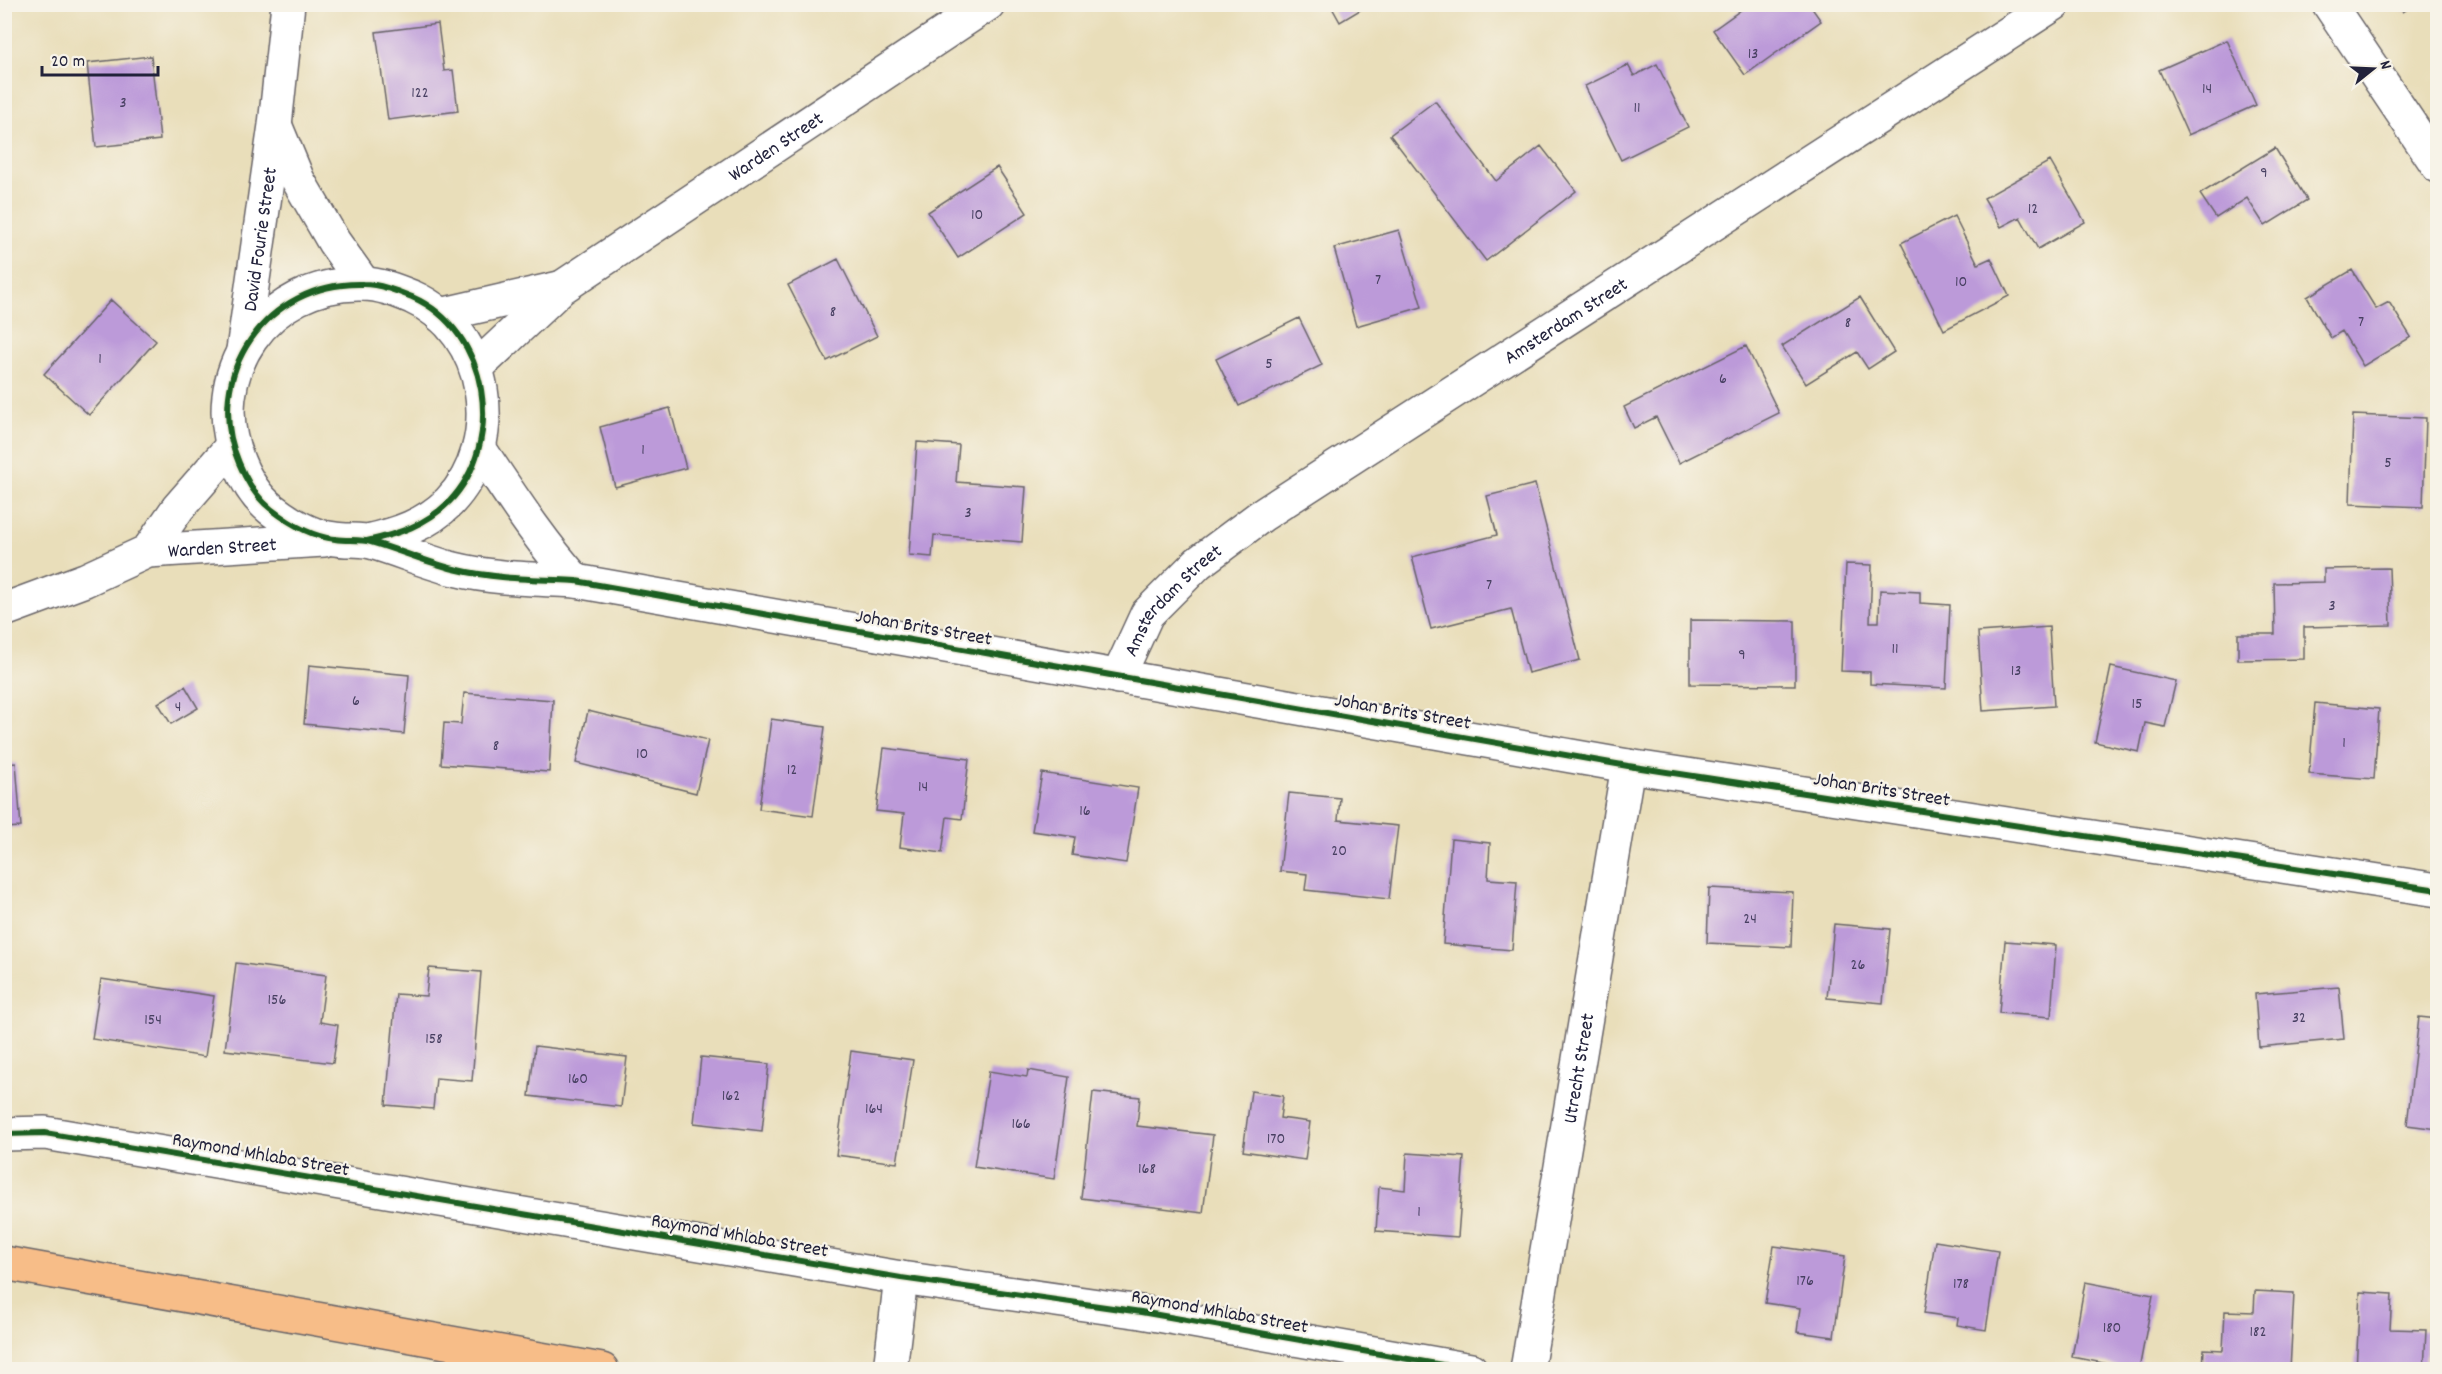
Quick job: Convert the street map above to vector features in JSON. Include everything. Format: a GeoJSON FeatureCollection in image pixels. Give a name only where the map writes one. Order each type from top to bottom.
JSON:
{"type":"FeatureCollection","features":[{"type":"Feature","properties":{"kind":"main road"},"geometry":{"type":"LineString","coordinates":[[4,1263],[602,1370]]}},
{"type":"Feature","properties":{"kind":"street","name":"David Fourie Street"},"geometry":{"type":"LineString","coordinates":[[243,351],[276,125],[288,4]]}},
{"type":"Feature","properties":{"kind":"street","name":"Warden Street"},"geometry":{"type":"LineString","coordinates":[[476,368],[561,288],[988,4]]}},
{"type":"Feature","properties":{"kind":"street","name":"Amsterdam Street"},"geometry":{"type":"LineString","coordinates":[[1118,676],[1147,614],[1197,562],[1261,516],[2054,4]]}},
{"type":"Feature","properties":{"kind":"street"},"geometry":{"type":"LineString","coordinates":[[2329,4],[2438,166]]}},
{"type":"Feature","properties":{"kind":"street","name":"David Fourie Street"},"geometry":{"type":"LineString","coordinates":[[276,125],[298,180],[334,242],[364,284]]}},
{"type":"Feature","properties":{"kind":"street"},"geometry":{"type":"LineString","coordinates":[[364,284],[399,292],[416,299],[440,315],[467,348],[476,368],[484,407],[480,448],[468,476],[449,501],[426,521],[398,534],[367,541],[332,539],[298,528],[268,507],[246,480],[232,447],[227,414],[231,382],[243,351],[264,322],[293,300],[327,287],[364,284]]}},
{"type":"Feature","properties":{"kind":"street","name":"Warden Street"},"geometry":{"type":"LineString","coordinates":[[440,315],[561,288]]}},
{"type":"Feature","properties":{"kind":"street","name":"Warden Street"},"geometry":{"type":"LineString","coordinates":[[147,551],[178,508],[232,447]]}},
{"type":"Feature","properties":{"kind":"street"},"geometry":{"type":"LineString","coordinates":[[480,448],[520,509],[554,556],[576,581]]}},
{"type":"Feature","properties":{"kind":"street","name":"Warden Street"},"geometry":{"type":"LineString","coordinates":[[4,610],[85,580],[147,551],[332,539]]}},
{"type":"Feature","properties":{"kind":"street","name":"Johan Brits Street"},"geometry":{"type":"LineString","coordinates":[[367,541],[454,568],[487,575],[576,581],[1628,766],[2438,890]]}},
{"type":"Feature","properties":{"kind":"street","name":"Utrecht Street"},"geometry":{"type":"LineString","coordinates":[[1527,1370],[1628,766]]}},
{"type":"Feature","properties":{"kind":"street","name":"Raymond Mhlaba Street"},"geometry":{"type":"LineString","coordinates":[[4,1134],[45,1133],[901,1278],[1141,1312],[1471,1370]]}},
{"type":"Feature","properties":{"kind":"street"},"geometry":{"type":"LineString","coordinates":[[890,1370],[901,1278]]}},
{"type":"Feature","properties":{"kind":"building"},"geometry":{"type":"Polygon","coordinates":[[[1330,4],[1370,4],[1340,22],[1330,4]]]}},
{"type":"Feature","properties":{"kind":"building"},"geometry":{"type":"Polygon","coordinates":[[[1743,4],[1809,4],[1821,21],[1745,75],[1713,30],[1745,7],[1743,4]]]}},
{"type":"Feature","properties":{"kind":"building"},"geometry":{"type":"Polygon","coordinates":[[[2398,4],[2415,4],[2403,12],[2398,4]]]}},
{"type":"Feature","properties":{"kind":"building"},"geometry":{"type":"Polygon","coordinates":[[[438,24],[444,71],[453,70],[458,111],[388,120],[376,32],[438,24]]]}},
{"type":"Feature","properties":{"kind":"building"},"geometry":{"type":"Polygon","coordinates":[[[2227,40],[2256,105],[2188,135],[2159,70],[2227,40]]]}},
{"type":"Feature","properties":{"kind":"building"},"geometry":{"type":"Polygon","coordinates":[[[151,56],[160,140],[96,147],[87,63],[151,56]]]}},
{"type":"Feature","properties":{"kind":"building"},"geometry":{"type":"Polygon","coordinates":[[[1657,64],[1688,127],[1621,160],[1585,86],[1628,65],[1634,76],[1657,64]]]}},
{"type":"Feature","properties":{"kind":"building"},"geometry":{"type":"Polygon","coordinates":[[[1435,101],[1496,181],[1541,146],[1576,191],[1486,261],[1390,135],[1435,101]]]}},
{"type":"Feature","properties":{"kind":"building"},"geometry":{"type":"Polygon","coordinates":[[[2275,148],[2307,200],[2265,226],[2247,198],[2216,218],[2200,194],[2275,148]]]}},
{"type":"Feature","properties":{"kind":"building"},"geometry":{"type":"Polygon","coordinates":[[[2050,161],[2085,222],[2038,249],[2020,217],[2001,227],[1984,198],[2050,161]]]}},
{"type":"Feature","properties":{"kind":"building"},"geometry":{"type":"Polygon","coordinates":[[[997,167],[1027,213],[958,258],[928,212],[997,167]]]}},
{"type":"Feature","properties":{"kind":"building"},"geometry":{"type":"Polygon","coordinates":[[[1954,216],[1978,264],[1991,258],[2009,296],[1944,330],[1901,243],[1954,216]]]}},
{"type":"Feature","properties":{"kind":"building"},"geometry":{"type":"Polygon","coordinates":[[[1399,230],[1422,307],[1356,326],[1334,248],[1399,230]]]}},
{"type":"Feature","properties":{"kind":"building"},"geometry":{"type":"Polygon","coordinates":[[[838,259],[877,336],[827,361],[788,285],[838,259]]]}},
{"type":"Feature","properties":{"kind":"building"},"geometry":{"type":"Polygon","coordinates":[[[2352,270],[2376,309],[2389,302],[2411,337],[2363,366],[2342,331],[2331,338],[2307,297],[2352,270]]]}},
{"type":"Feature","properties":{"kind":"building"},"geometry":{"type":"Polygon","coordinates":[[[1860,297],[1894,352],[1868,369],[1857,352],[1806,384],[1782,346],[1860,297]]]}},
{"type":"Feature","properties":{"kind":"building"},"geometry":{"type":"Polygon","coordinates":[[[111,300],[156,341],[89,415],[44,374],[111,300]]]}},
{"type":"Feature","properties":{"kind":"building"},"geometry":{"type":"Polygon","coordinates":[[[1299,318],[1322,365],[1239,406],[1216,359],[1299,318]]]}},
{"type":"Feature","properties":{"kind":"building"},"geometry":{"type":"Polygon","coordinates":[[[1746,346],[1779,413],[1679,463],[1656,417],[1634,428],[1624,407],[1746,346]]]}},
{"type":"Feature","properties":{"kind":"building"},"geometry":{"type":"Polygon","coordinates":[[[670,408],[686,468],[615,487],[600,427],[670,408]]]}},
{"type":"Feature","properties":{"kind":"building"},"geometry":{"type":"Polygon","coordinates":[[[2353,415],[2426,418],[2423,507],[2350,504],[2353,415]]]}},
{"type":"Feature","properties":{"kind":"building"},"geometry":{"type":"Polygon","coordinates":[[[917,442],[959,445],[956,482],[1026,487],[1022,542],[934,535],[932,557],[909,555],[917,442]]]}},
{"type":"Feature","properties":{"kind":"building"},"geometry":{"type":"Polygon","coordinates":[[[1535,484],[1580,660],[1528,673],[1511,609],[1431,629],[1412,557],[1497,535],[1487,496],[1535,484]]]}},
{"type":"Feature","properties":{"kind":"building"},"geometry":{"type":"Polygon","coordinates":[[[1846,564],[1872,565],[1870,622],[1879,622],[1880,590],[1920,592],[1920,603],[1950,605],[1946,688],[1870,684],[1870,672],[1841,671],[1846,564]]]}},
{"type":"Feature","properties":{"kind":"building"},"geometry":{"type":"Polygon","coordinates":[[[2389,568],[2391,625],[2304,627],[2304,659],[2238,660],[2238,634],[2275,634],[2274,583],[2324,582],[2324,569],[2389,568]]]}},
{"type":"Feature","properties":{"kind":"building"},"geometry":{"type":"Polygon","coordinates":[[[1690,620],[1795,621],[1795,685],[1690,684],[1690,620]]]}},
{"type":"Feature","properties":{"kind":"building"},"geometry":{"type":"Polygon","coordinates":[[[2049,627],[2054,706],[1983,711],[1978,632],[2049,627]]]}},
{"type":"Feature","properties":{"kind":"building"},"geometry":{"type":"Polygon","coordinates":[[[309,665],[409,675],[404,734],[304,724],[309,665]]]}},
{"type":"Feature","properties":{"kind":"building"},"geometry":{"type":"Polygon","coordinates":[[[2111,667],[2176,681],[2165,727],[2145,723],[2139,752],[2095,742],[2111,667]]]}},
{"type":"Feature","properties":{"kind":"building"},"geometry":{"type":"Polygon","coordinates":[[[185,686],[198,708],[171,724],[158,703],[185,686]]]}},
{"type":"Feature","properties":{"kind":"building"},"geometry":{"type":"Polygon","coordinates":[[[464,693],[553,700],[549,772],[441,764],[444,723],[461,724],[464,693]]]}},
{"type":"Feature","properties":{"kind":"building"},"geometry":{"type":"Polygon","coordinates":[[[2315,703],[2379,709],[2374,779],[2309,774],[2315,703]]]}},
{"type":"Feature","properties":{"kind":"building"},"geometry":{"type":"Polygon","coordinates":[[[588,711],[708,740],[696,793],[576,763],[588,711]]]}},
{"type":"Feature","properties":{"kind":"building"},"geometry":{"type":"Polygon","coordinates":[[[771,719],[825,727],[813,816],[759,809],[771,719]]]}},
{"type":"Feature","properties":{"kind":"building"},"geometry":{"type":"Polygon","coordinates":[[[884,748],[969,759],[962,819],[947,817],[942,853],[900,847],[904,814],[876,811],[884,748]]]}},
{"type":"Feature","properties":{"kind":"building"},"geometry":{"type":"Polygon","coordinates":[[[16,763],[21,827],[4,828],[4,764],[16,763]]]}},
{"type":"Feature","properties":{"kind":"building"},"geometry":{"type":"Polygon","coordinates":[[[1042,773],[1138,788],[1126,863],[1072,855],[1075,837],[1032,831],[1042,773]]]}},
{"type":"Feature","properties":{"kind":"building"},"geometry":{"type":"Polygon","coordinates":[[[1289,793],[1340,798],[1338,820],[1398,826],[1389,899],[1305,890],[1307,874],[1280,871],[1289,793]]]}},
{"type":"Feature","properties":{"kind":"building"},"geometry":{"type":"Polygon","coordinates":[[[1451,839],[1490,843],[1488,879],[1517,881],[1512,950],[1443,944],[1451,839]]]}},
{"type":"Feature","properties":{"kind":"building"},"geometry":{"type":"Polygon","coordinates":[[[1709,888],[1793,892],[1791,947],[1707,943],[1709,888]]]}},
{"type":"Feature","properties":{"kind":"building"},"geometry":{"type":"Polygon","coordinates":[[[1834,924],[1890,929],[1883,1003],[1827,998],[1834,924]]]}},
{"type":"Feature","properties":{"kind":"building"},"geometry":{"type":"Polygon","coordinates":[[[2005,941],[2056,945],[2051,1017],[1999,1013],[2005,941]]]}},
{"type":"Feature","properties":{"kind":"building"},"geometry":{"type":"Polygon","coordinates":[[[236,963],[326,975],[320,1022],[338,1025],[333,1063],[225,1050],[236,963]]]}},
{"type":"Feature","properties":{"kind":"building"},"geometry":{"type":"Polygon","coordinates":[[[429,968],[481,972],[472,1081],[436,1078],[433,1109],[386,1105],[396,994],[426,996],[429,968]]]}},
{"type":"Feature","properties":{"kind":"building"},"geometry":{"type":"Polygon","coordinates":[[[101,979],[214,996],[205,1057],[92,1039],[101,979]]]}},
{"type":"Feature","properties":{"kind":"building"},"geometry":{"type":"Polygon","coordinates":[[[2339,987],[2344,1039],[2259,1047],[2255,994],[2339,987]]]}},
{"type":"Feature","properties":{"kind":"building"},"geometry":{"type":"Polygon","coordinates":[[[2419,1017],[2438,1019],[2438,1129],[2407,1125],[2419,1017]]]}},
{"type":"Feature","properties":{"kind":"building"},"geometry":{"type":"Polygon","coordinates":[[[535,1046],[627,1057],[621,1107],[529,1096],[535,1046]]]}},
{"type":"Feature","properties":{"kind":"building"},"geometry":{"type":"Polygon","coordinates":[[[851,1051],[913,1060],[897,1163],[836,1155],[851,1051]]]}},
{"type":"Feature","properties":{"kind":"building"},"geometry":{"type":"Polygon","coordinates":[[[701,1057],[769,1064],[762,1131],[694,1123],[701,1057]]]}},
{"type":"Feature","properties":{"kind":"building"},"geometry":{"type":"Polygon","coordinates":[[[1028,1070],[1069,1077],[1054,1179],[974,1167],[989,1071],[1027,1077],[1028,1070]]]}},
{"type":"Feature","properties":{"kind":"building"},"geometry":{"type":"Polygon","coordinates":[[[1251,1091],[1283,1096],[1280,1118],[1310,1122],[1305,1160],[1243,1151],[1251,1091]]]}},
{"type":"Feature","properties":{"kind":"building"},"geometry":{"type":"Polygon","coordinates":[[[1093,1092],[1140,1097],[1137,1126],[1213,1135],[1203,1213],[1081,1198],[1093,1092]]]}},
{"type":"Feature","properties":{"kind":"building"},"geometry":{"type":"Polygon","coordinates":[[[1407,1153],[1464,1157],[1458,1237],[1376,1231],[1379,1187],[1405,1190],[1407,1153]]]}},
{"type":"Feature","properties":{"kind":"building"},"geometry":{"type":"Polygon","coordinates":[[[1935,1241],[1998,1251],[1986,1330],[1957,1325],[1958,1318],[1924,1313],[1935,1241]]]}},
{"type":"Feature","properties":{"kind":"building"},"geometry":{"type":"Polygon","coordinates":[[[1774,1246],[1845,1256],[1834,1337],[1797,1332],[1800,1308],[1765,1303],[1774,1246]]]}},
{"type":"Feature","properties":{"kind":"building"},"geometry":{"type":"Polygon","coordinates":[[[2085,1282],[2153,1295],[2139,1370],[2072,1357],[2085,1282]]]}},
{"type":"Feature","properties":{"kind":"building"},"geometry":{"type":"Polygon","coordinates":[[[2255,1291],[2294,1293],[2290,1370],[2203,1370],[2204,1349],[2223,1350],[2225,1311],[2254,1312],[2255,1291]]]}},
{"type":"Feature","properties":{"kind":"building"},"geometry":{"type":"Polygon","coordinates":[[[2360,1292],[2392,1294],[2390,1329],[2426,1330],[2424,1370],[2356,1370],[2360,1292]]]}},
{"type":"Feature","properties":{"kind":"cycle path"},"geometry":{"type":"LineString","coordinates":[[367,541],[411,528],[431,517],[449,502],[467,478],[478,450],[483,420],[481,390],[473,361],[459,335],[438,313],[412,297],[394,290],[363,284],[329,287],[298,298],[272,316],[251,339],[236,367],[229,397],[229,430],[239,463],[252,488],[261,500],[278,514],[293,524],[326,538],[371,542],[433,563],[484,575],[576,581],[1628,766],[2438,890]]}},
{"type":"Feature","properties":{"kind":"cycle path"},"geometry":{"type":"LineString","coordinates":[[4,1134],[45,1133],[901,1278],[1141,1312],[1471,1370]]}}]}
